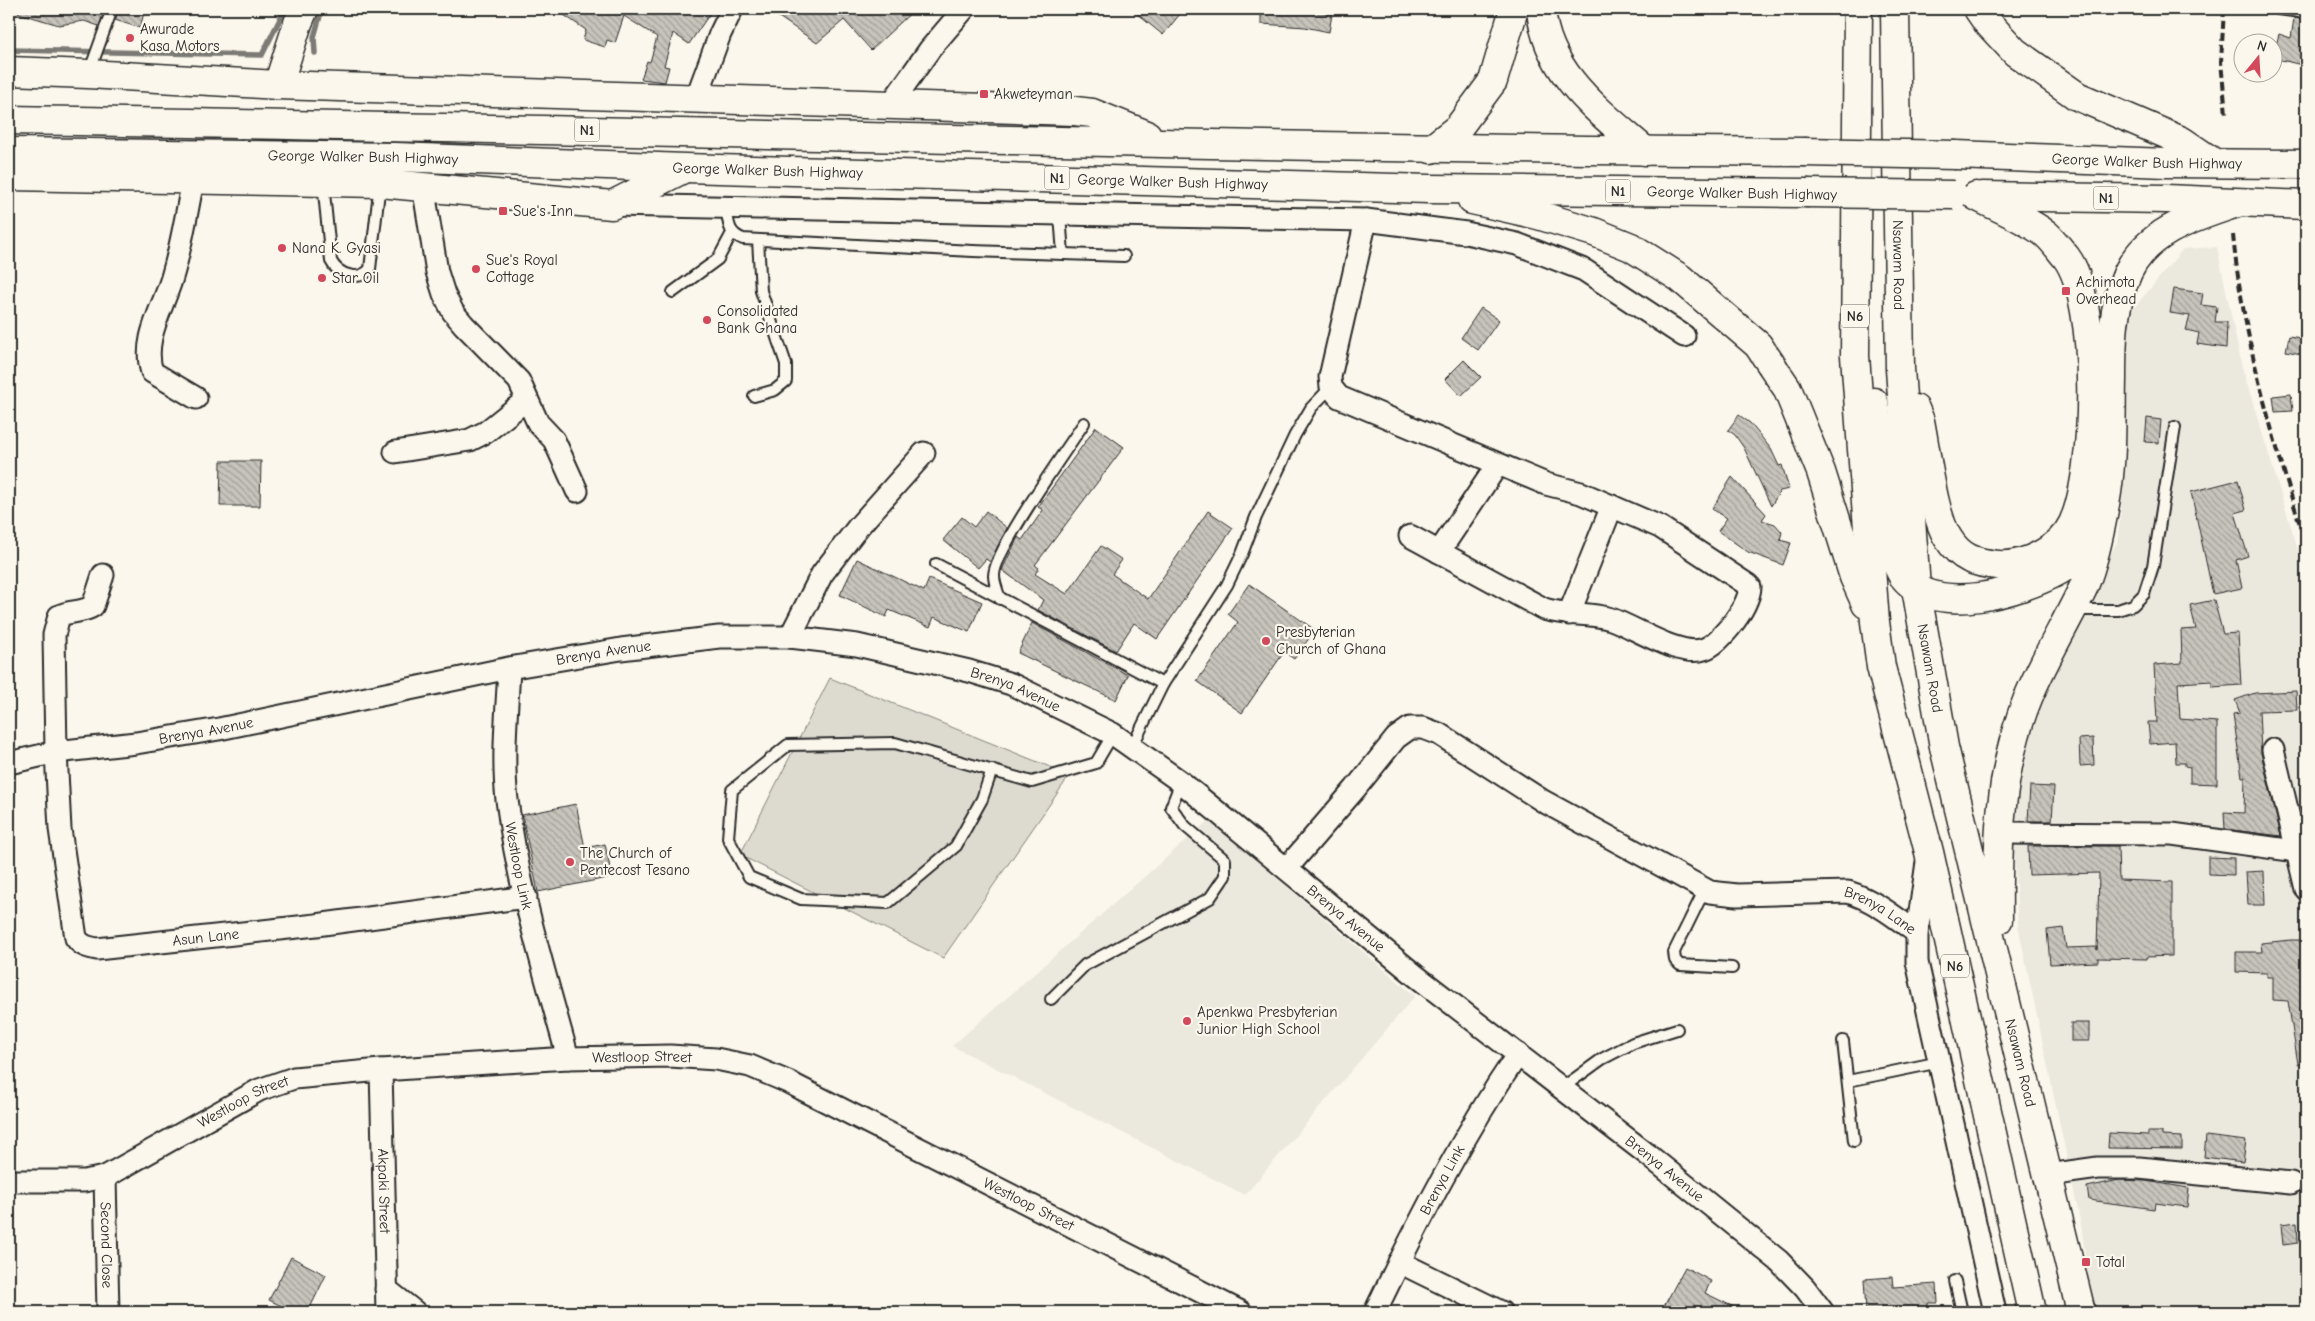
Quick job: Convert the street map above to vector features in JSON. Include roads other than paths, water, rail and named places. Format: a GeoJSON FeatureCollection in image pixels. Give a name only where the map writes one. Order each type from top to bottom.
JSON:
{"type":"FeatureCollection","features":[{"type":"Feature","properties":{"kind":"main road"},"geometry":{"type":"LineString","coordinates":[[278,85],[304,9]]}},
{"type":"Feature","properties":{"kind":"main road"},"geometry":{"type":"LineString","coordinates":[[1431,149],[1458,128],[1493,81],[1514,9]]}},
{"type":"Feature","properties":{"kind":"main road"},"geometry":{"type":"LineString","coordinates":[[1541,9],[1548,45],[1560,67],[1589,103],[1645,151]]}},
{"type":"Feature","properties":{"kind":"main road","name":"N6"},"geometry":{"type":"LineString","coordinates":[[1858,9],[1855,356],[1874,622],[1888,700],[1929,852],[2032,1312]]}},
{"type":"Feature","properties":{"kind":"main road","name":"Nsawam Road"},"geometry":{"type":"LineString","coordinates":[[1895,9],[1900,369],[1916,588],[1944,747],[2080,1312]]}},
{"type":"Feature","properties":{"kind":"main road"},"geometry":{"type":"LineString","coordinates":[[1978,9],[1987,22],[2015,52],[2038,71],[2076,96],[2182,141],[2213,162]]}},
{"type":"Feature","properties":{"kind":"main road"},"geometry":{"type":"LineString","coordinates":[[9,71],[278,85],[1075,111],[1092,113],[1165,142]]}},
{"type":"Feature","properties":{"kind":"main road","name":"George Walker Bush Highway"},"geometry":{"type":"LineString","coordinates":[[9,120],[1165,142],[1431,149],[1803,152],[1956,155],[2168,163],[2306,164]]}},
{"type":"Feature","properties":{"kind":"main road","name":"George Walker Bush Highway"},"geometry":{"type":"LineString","coordinates":[[9,152],[395,157],[685,168],[1429,189],[2166,199],[2306,205]]}},
{"type":"Feature","properties":{"kind":"main road"},"geometry":{"type":"LineString","coordinates":[[9,176],[380,182],[612,204],[685,168]]}},
{"type":"Feature","properties":{"kind":"main road"},"geometry":{"type":"LineString","coordinates":[[1429,189],[1484,204],[1538,215],[1594,232],[1631,247],[1680,278],[1758,345],[1791,396],[1821,472],[1854,577],[1874,622]]}},
{"type":"Feature","properties":{"kind":"main road"},"geometry":{"type":"LineString","coordinates":[[1900,369],[1920,421],[1938,510],[1947,537],[1960,554],[1978,564],[2008,566],[2034,559],[2059,542],[2073,524],[2082,494],[2092,405],[2088,331],[2078,287],[2067,259],[2046,235],[1965,196]]}},
{"type":"Feature","properties":{"kind":"main road"},"geometry":{"type":"LineString","coordinates":[[1998,965],[1997,854],[2004,784],[2014,740],[2027,699],[2085,584],[2099,531],[2111,468],[2112,325],[2118,299],[2128,271],[2150,242],[2182,222],[2237,203]]}},
{"type":"Feature","properties":{"kind":"main road"},"geometry":{"type":"LineString","coordinates":[[1855,356],[1870,388],[1876,410],[1896,562],[1902,576],[1916,588],[1928,594],[1952,599],[1976,598],[2009,590],[2062,569],[2099,531]]}},
{"type":"Feature","properties":{"kind":"street"},"geometry":{"type":"LineString","coordinates":[[696,99],[720,34],[732,9]]}},
{"type":"Feature","properties":{"kind":"street"},"geometry":{"type":"LineString","coordinates":[[891,104],[930,49],[964,9]]}},
{"type":"Feature","properties":{"kind":"street"},"geometry":{"type":"LineString","coordinates":[[193,180],[174,274],[148,348],[148,363],[152,372],[196,398]]}},
{"type":"Feature","properties":{"kind":"street"},"geometry":{"type":"LineString","coordinates":[[423,185],[437,272],[444,294],[453,312],[464,325],[519,381],[538,423],[554,440],[576,492]]}},
{"type":"Feature","properties":{"kind":"street"},"geometry":{"type":"LineString","coordinates":[[612,204],[726,208],[1366,220],[1466,233],[1517,244],[1584,270],[1684,336]]}},
{"type":"Feature","properties":{"kind":"street"},"geometry":{"type":"LineString","coordinates":[[1366,220],[1330,377],[1331,387],[1339,398],[1546,484],[1581,493],[1660,527],[1750,587],[1736,619],[1723,635],[1704,649],[1693,651],[1677,648],[1611,619],[1558,614],[1544,609],[1410,536]]}},
{"type":"Feature","properties":{"kind":"street"},"geometry":{"type":"LineString","coordinates":[[396,452],[470,440],[486,432],[526,400]]}},
{"type":"Feature","properties":{"kind":"street"},"geometry":{"type":"LineString","coordinates":[[790,637],[822,574],[859,526],[924,453]]}},
{"type":"Feature","properties":{"kind":"street"},"geometry":{"type":"LineString","coordinates":[[1439,552],[1498,464]]}},
{"type":"Feature","properties":{"kind":"street"},"geometry":{"type":"LineString","coordinates":[[1568,614],[1612,506]]}},
{"type":"Feature","properties":{"kind":"street"},"geometry":{"type":"LineString","coordinates":[[56,752],[54,634],[56,621],[65,612],[89,609],[93,606],[103,575]]}},
{"type":"Feature","properties":{"kind":"street","name":"Brenya Avenue"},"geometry":{"type":"LineString","coordinates":[[9,763],[56,752],[136,743],[219,729],[509,668],[621,649],[718,637],[790,637],[857,645],[968,671],[1011,684],[1113,734],[1181,782],[1416,976],[1647,1154],[1778,1261],[1805,1288],[1824,1312]]}},
{"type":"Feature","properties":{"kind":"street","name":"Westloop Link"},"geometry":{"type":"LineString","coordinates":[[509,668],[507,801],[526,897],[568,1058]]}},
{"type":"Feature","properties":{"kind":"street","name":"Brenya Lane"},"geometry":{"type":"LineString","coordinates":[[1286,868],[1355,790],[1396,738],[1410,728],[1423,728],[1438,734],[1551,806],[1705,889],[1737,895],[1848,892],[1862,896],[1879,906],[1917,933],[1917,962],[1995,1312]]}},
{"type":"Feature","properties":{"kind":"street"},"geometry":{"type":"LineString","coordinates":[[2273,750],[2290,814],[2296,851],[2306,889]]}},
{"type":"Feature","properties":{"kind":"street","name":"Asun Lane"},"geometry":{"type":"LineString","coordinates":[[56,752],[60,830],[71,912],[76,938],[85,947],[97,949],[316,925],[526,897]]}},
{"type":"Feature","properties":{"kind":"street"},"geometry":{"type":"LineString","coordinates":[[1999,833],[2172,834],[2296,851]]}},
{"type":"Feature","properties":{"kind":"street"},"geometry":{"type":"LineString","coordinates":[[1917,933],[1929,852]]}},
{"type":"Feature","properties":{"kind":"street","name":"Brenya Link"},"geometry":{"type":"LineString","coordinates":[[1375,1312],[1461,1144],[1485,1103],[1518,1054]]}},
{"type":"Feature","properties":{"kind":"street","name":"Westloop Street"},"geometry":{"type":"LineString","coordinates":[[9,1181],[84,1181],[105,1178],[259,1090],[294,1078],[381,1070],[568,1058],[670,1056],[716,1059],[750,1066],[788,1082],[1241,1312]]}},
{"type":"Feature","properties":{"kind":"street","name":"Akpaki Street"},"geometry":{"type":"LineString","coordinates":[[381,1070],[387,1312]]}},
{"type":"Feature","properties":{"kind":"street"},"geometry":{"type":"LineString","coordinates":[[2048,1175],[2098,1168],[2138,1168],[2291,1183]]}},
{"type":"Feature","properties":{"kind":"street","name":"Second Close"},"geometry":{"type":"LineString","coordinates":[[105,1178],[108,1312]]}},
{"type":"Feature","properties":{"kind":"street"},"geometry":{"type":"LineString","coordinates":[[1399,1262],[1501,1312]]}},
{"type":"Feature","properties":{"kind":"street"},"geometry":{"type":"LineString","coordinates":[[386,1289],[416,1312]]}},
{"type":"Feature","properties":{"kind":"lane"},"geometry":{"type":"LineString","coordinates":[[88,74],[112,9]]}},
{"type":"Feature","properties":{"kind":"lane"},"geometry":{"type":"LineString","coordinates":[[2278,9],[2306,13]]}},
{"type":"Feature","properties":{"kind":"lane"},"geometry":{"type":"LineString","coordinates":[[323,182],[331,261],[334,268],[342,273],[358,277],[366,274],[370,269],[380,182]]}},
{"type":"Feature","properties":{"kind":"lane"},"geometry":{"type":"LineString","coordinates":[[726,208],[728,226],[732,233],[743,239],[973,251],[1124,256]]}},
{"type":"Feature","properties":{"kind":"lane"},"geometry":{"type":"LineString","coordinates":[[1060,215],[1063,254]]}},
{"type":"Feature","properties":{"kind":"lane"},"geometry":{"type":"LineString","coordinates":[[673,292],[718,259],[732,233]]}},
{"type":"Feature","properties":{"kind":"lane"},"geometry":{"type":"LineString","coordinates":[[754,396],[775,390],[786,381],[786,364],[761,291],[758,240]]}},
{"type":"Feature","properties":{"kind":"lane"},"geometry":{"type":"LineString","coordinates":[[1132,747],[1163,684],[1227,585],[1242,554],[1256,517],[1295,435],[1311,408],[1331,387]]}},
{"type":"Feature","properties":{"kind":"lane"},"geometry":{"type":"LineString","coordinates":[[1000,598],[993,576],[1000,556],[1028,508],[1084,423]]}},
{"type":"Feature","properties":{"kind":"lane"},"geometry":{"type":"LineString","coordinates":[[2072,609],[2118,610],[2133,605],[2144,594],[2153,566],[2175,427]]}},
{"type":"Feature","properties":{"kind":"lane"},"geometry":{"type":"LineString","coordinates":[[936,564],[1163,684]]}},
{"type":"Feature","properties":{"kind":"lane"},"geometry":{"type":"LineString","coordinates":[[992,770],[982,799],[956,846],[888,903],[801,900],[749,878],[728,838],[732,790],[788,745],[895,743],[992,770],[1032,782],[1096,763],[1113,734]]}},
{"type":"Feature","properties":{"kind":"lane"},"geometry":{"type":"LineString","coordinates":[[1051,999],[1085,965],[1210,898],[1225,876],[1225,860],[1185,826],[1171,807],[1181,782]]}},
{"type":"Feature","properties":{"kind":"lane"},"geometry":{"type":"LineString","coordinates":[[1705,889],[1674,952],[1675,960],[1680,966],[1732,968]]}},
{"type":"Feature","properties":{"kind":"lane"},"geometry":{"type":"LineString","coordinates":[[1562,1088],[1602,1059],[1633,1042],[1677,1029]]}},
{"type":"Feature","properties":{"kind":"lane"},"geometry":{"type":"LineString","coordinates":[[1843,1042],[1854,1141]]}},
{"type":"Feature","properties":{"kind":"lane"},"geometry":{"type":"LineString","coordinates":[[1848,1081],[1940,1062]]}},
{"type":"Feature","properties":{"kind":"lane"},"geometry":{"type":"LineString","coordinates":[[1955,1281],[1962,1312]]}},
{"type":"Feature","properties":{"kind":"waterway"},"geometry":{"type":"LineString","coordinates":[[9,50],[262,55],[285,9]]}},
{"type":"Feature","properties":{"kind":"waterway"},"geometry":{"type":"LineString","coordinates":[[315,53],[314,37],[322,9]]}},
{"type":"Feature","properties":{"kind":"railway"},"geometry":{"type":"LineString","coordinates":[[2224,9],[2221,62],[2226,114]]}},
{"type":"Feature","properties":{"kind":"railway"},"geometry":{"type":"LineString","coordinates":[[2233,235],[2244,314],[2252,353],[2272,430],[2306,544]]}},
{"type":"Feature","properties":{"kind":"place","name":"Awurade Kasa Motors"},"geometry":{"type":"Point","coordinates":[130,38]}},
{"type":"Feature","properties":{"kind":"place","name":"Akweteyman"},"geometry":{"type":"Point","coordinates":[984,94]}},
{"type":"Feature","properties":{"kind":"place","name":"Sue's Inn"},"geometry":{"type":"Point","coordinates":[503,211]}},
{"type":"Feature","properties":{"kind":"place","name":"Nana K. Gyasi"},"geometry":{"type":"Point","coordinates":[282,248]}},
{"type":"Feature","properties":{"kind":"place","name":"Sue's Royal Cottage"},"geometry":{"type":"Point","coordinates":[476,269]}},
{"type":"Feature","properties":{"kind":"place","name":"Star Oil"},"geometry":{"type":"Point","coordinates":[322,278]}},
{"type":"Feature","properties":{"kind":"place","name":"Achimota Overhead"},"geometry":{"type":"Point","coordinates":[2066,291]}},
{"type":"Feature","properties":{"kind":"place","name":"Consolidated Bank Ghana"},"geometry":{"type":"Point","coordinates":[707,320]}},
{"type":"Feature","properties":{"kind":"place","name":"Presbyterian Church of Ghana"},"geometry":{"type":"Point","coordinates":[1266,641]}},
{"type":"Feature","properties":{"kind":"place","name":"The Church of Pentecost Tesano"},"geometry":{"type":"Point","coordinates":[570,862]}},
{"type":"Feature","properties":{"kind":"place","name":"Apenkwa Presbyterian Junior High School"},"geometry":{"type":"Point","coordinates":[1187,1021]}},
{"type":"Feature","properties":{"kind":"place","name":"Total"},"geometry":{"type":"Point","coordinates":[2086,1262]}}]}
